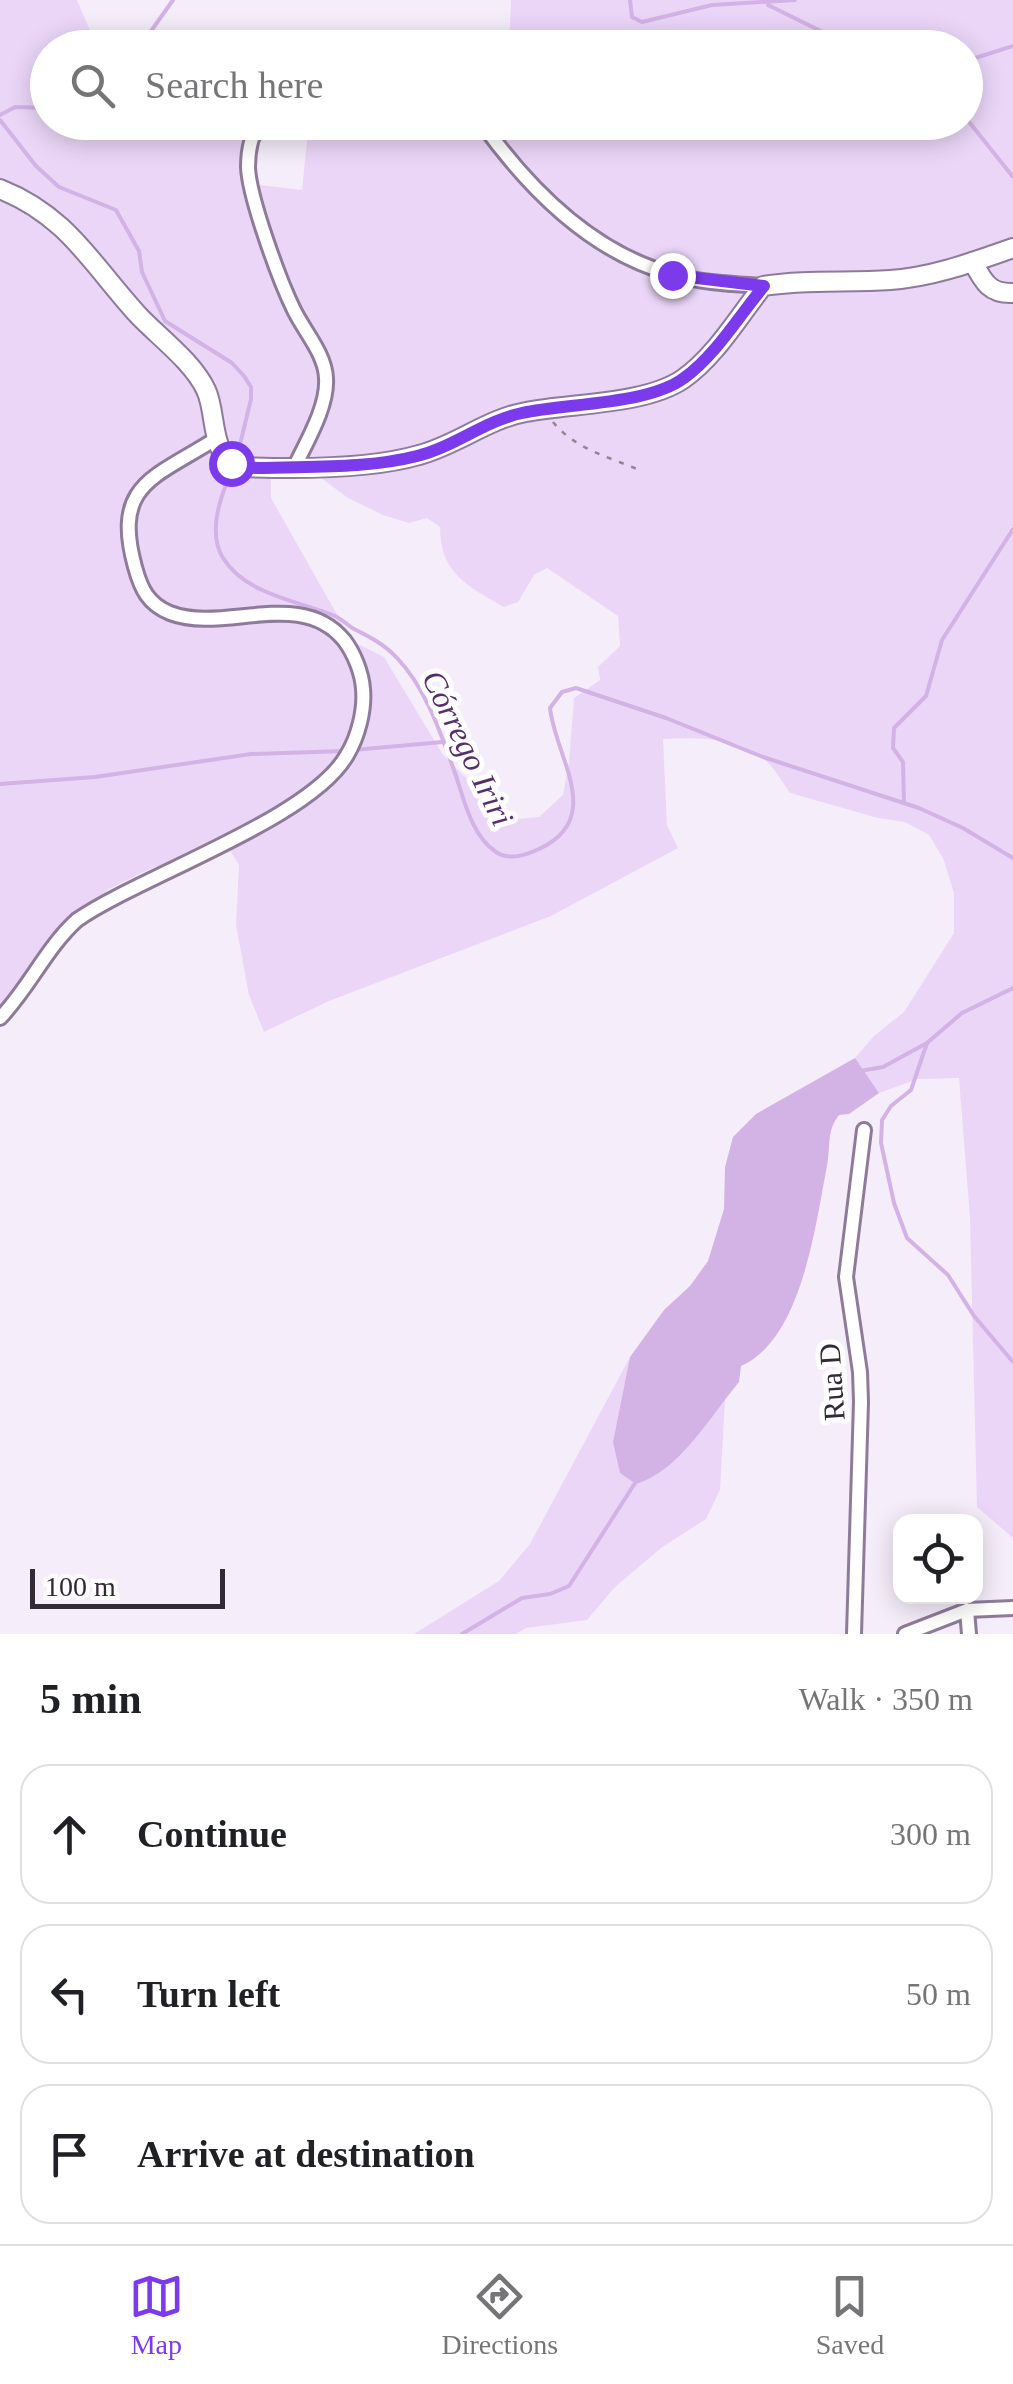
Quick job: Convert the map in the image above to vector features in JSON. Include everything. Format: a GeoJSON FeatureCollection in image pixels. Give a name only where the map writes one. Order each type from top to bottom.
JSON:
{"type":"FeatureCollection","features":[{"type":"Feature","properties":{"kind":"street"},"geometry":{"type":"LineString","coordinates":[[252,140],[251,185],[292,306],[318,352],[327,379],[296,466]]}},
{"type":"Feature","properties":{"kind":"street"},"geometry":{"type":"LineString","coordinates":[[496,140],[529,181],[568,218],[606,246],[672,275],[764,286],[829,279],[893,280],[973,262],[1013,248]]}},
{"type":"Feature","properties":{"kind":"street"},"geometry":{"type":"LineString","coordinates":[[0,189],[48,213],[74,237],[136,312],[198,376],[225,452]]}},
{"type":"Feature","properties":{"kind":"street"},"geometry":{"type":"LineString","coordinates":[[973,262],[984,284],[994,291],[1013,294]]}},
{"type":"Feature","properties":{"kind":"street"},"geometry":{"type":"LineString","coordinates":[[0,1018],[18,999],[62,934],[77,920],[300,800],[346,758],[356,736],[364,688],[350,648],[338,633],[316,620],[288,614],[191,618],[161,608],[141,590],[127,534],[132,501],[140,487],[225,452],[296,466],[383,462],[418,456],[502,418],[672,386],[710,353],[764,286]]}},
{"type":"Feature","properties":{"kind":"street","name":"Rua D"},"geometry":{"type":"LineString","coordinates":[[854,1634],[861,1402],[846,1277],[864,1130]]}},
{"type":"Feature","properties":{"kind":"street"},"geometry":{"type":"LineString","coordinates":[[907,1634],[968,1610],[1013,1608]]}},
{"type":"Feature","properties":{"kind":"street"},"geometry":{"type":"LineString","coordinates":[[968,1610],[969,1634]]}},
{"type":"Feature","properties":{"kind":"path"},"geometry":{"type":"LineString","coordinates":[[542,410],[561,432],[587,449],[638,469]]}},
{"type":"Feature","properties":{"kind":"shaded area"},"geometry":{"type":"Polygon","coordinates":[[[0,0],[77,0],[90,30],[30,30],[30,140],[251,140],[251,184],[302,190],[307,140],[983,140],[983,30],[510,30],[511,0],[1013,0],[1013,1538],[977,1507],[970,1218],[959,1078],[918,1079],[879,1093],[855,1058],[874,1036],[904,1012],[954,933],[954,893],[943,858],[929,835],[905,822],[790,793],[760,756],[735,744],[663,739],[667,825],[678,848],[551,916],[329,1001],[264,1032],[249,995],[236,925],[239,865],[225,842],[152,868],[109,889],[58,930],[29,989],[0,1011],[0,0]],[[271,468],[271,498],[352,641],[384,657],[443,755],[494,811],[518,819],[539,817],[563,795],[574,698],[600,680],[598,667],[620,646],[618,616],[547,568],[534,575],[518,602],[504,607],[467,585],[450,567],[440,527],[427,518],[409,523],[383,515],[348,498],[309,469],[271,468]]]}},
{"type":"Feature","properties":{"kind":"shaded area"},"geometry":{"type":"Polygon","coordinates":[[[855,1058],[879,1093],[849,1114],[839,1115],[832,1127],[811,1249],[792,1307],[762,1352],[741,1366],[739,1382],[681,1455],[636,1484],[620,1473],[613,1442],[630,1357],[664,1310],[690,1286],[708,1261],[724,1209],[725,1167],[733,1137],[756,1114],[855,1058]]]}},
{"type":"Feature","properties":{"kind":"shaded area"},"geometry":{"type":"Polygon","coordinates":[[[630,1357],[613,1443],[673,1460],[739,1382],[725,1400],[720,1490],[706,1519],[661,1548],[615,1587],[587,1620],[526,1628],[516,1634],[414,1634],[499,1581],[530,1544],[630,1357]]]}},
{"type":"Feature","properties":{"kind":"waterway"},"geometry":{"type":"LineString","coordinates":[[152,30],[173,0]]}},
{"type":"Feature","properties":{"kind":"waterway"},"geometry":{"type":"LineString","coordinates":[[630,0],[632,17],[642,22],[712,5],[795,0]]}},
{"type":"Feature","properties":{"kind":"waterway"},"geometry":{"type":"LineString","coordinates":[[768,5],[819,30]]}},
{"type":"Feature","properties":{"kind":"waterway"},"geometry":{"type":"LineString","coordinates":[[983,56],[1013,46]]}},
{"type":"Feature","properties":{"kind":"waterway"},"geometry":{"type":"LineString","coordinates":[[0,115],[15,107],[30,107]]}},
{"type":"Feature","properties":{"kind":"waterway","name":"Córrego Iriri"},"geometry":{"type":"LineString","coordinates":[[0,120],[36,166],[59,187],[116,210],[139,251],[142,272],[165,321],[232,363],[244,376],[251,387],[251,399],[237,457]]}},
{"type":"Feature","properties":{"kind":"waterway"},"geometry":{"type":"LineString","coordinates":[[983,139],[1013,177]]}},
{"type":"Feature","properties":{"kind":"waterway","name":"Córrego Iriri"},"geometry":{"type":"LineString","coordinates":[[232,470],[216,525],[223,558],[245,581],[338,617],[397,658],[432,712],[474,826],[487,845],[501,855],[518,856],[539,849],[559,836],[570,821],[572,785],[550,708],[562,692],[576,688],[666,718],[763,757],[919,808],[963,828],[1013,858]]}},
{"type":"Feature","properties":{"kind":"waterway"},"geometry":{"type":"LineString","coordinates":[[904,803],[903,762],[893,748],[894,728],[926,696],[942,640],[1013,529]]}},
{"type":"Feature","properties":{"kind":"waterway"},"geometry":{"type":"LineString","coordinates":[[353,750],[443,742]]}},
{"type":"Feature","properties":{"kind":"waterway"},"geometry":{"type":"LineString","coordinates":[[0,784],[95,777],[251,754],[344,751]]}},
{"type":"Feature","properties":{"kind":"waterway"},"geometry":{"type":"LineString","coordinates":[[860,1071],[883,1067],[927,1043],[962,1013],[1013,988]]}},
{"type":"Feature","properties":{"kind":"waterway"},"geometry":{"type":"LineString","coordinates":[[927,1043],[911,1090],[891,1106],[882,1120],[881,1143],[894,1203],[907,1238],[948,1275],[974,1316],[1013,1362]]}},
{"type":"Feature","properties":{"kind":"waterway"},"geometry":{"type":"LineString","coordinates":[[462,1634],[522,1598],[550,1594],[569,1586],[637,1480]]}},
{"type":"Feature","properties":{"kind":"route"},"geometry":{"type":"LineString","coordinates":[[231,463],[258,468],[383,462],[418,456],[502,418],[672,386],[710,353],[764,286],[672,275]]}}]}
